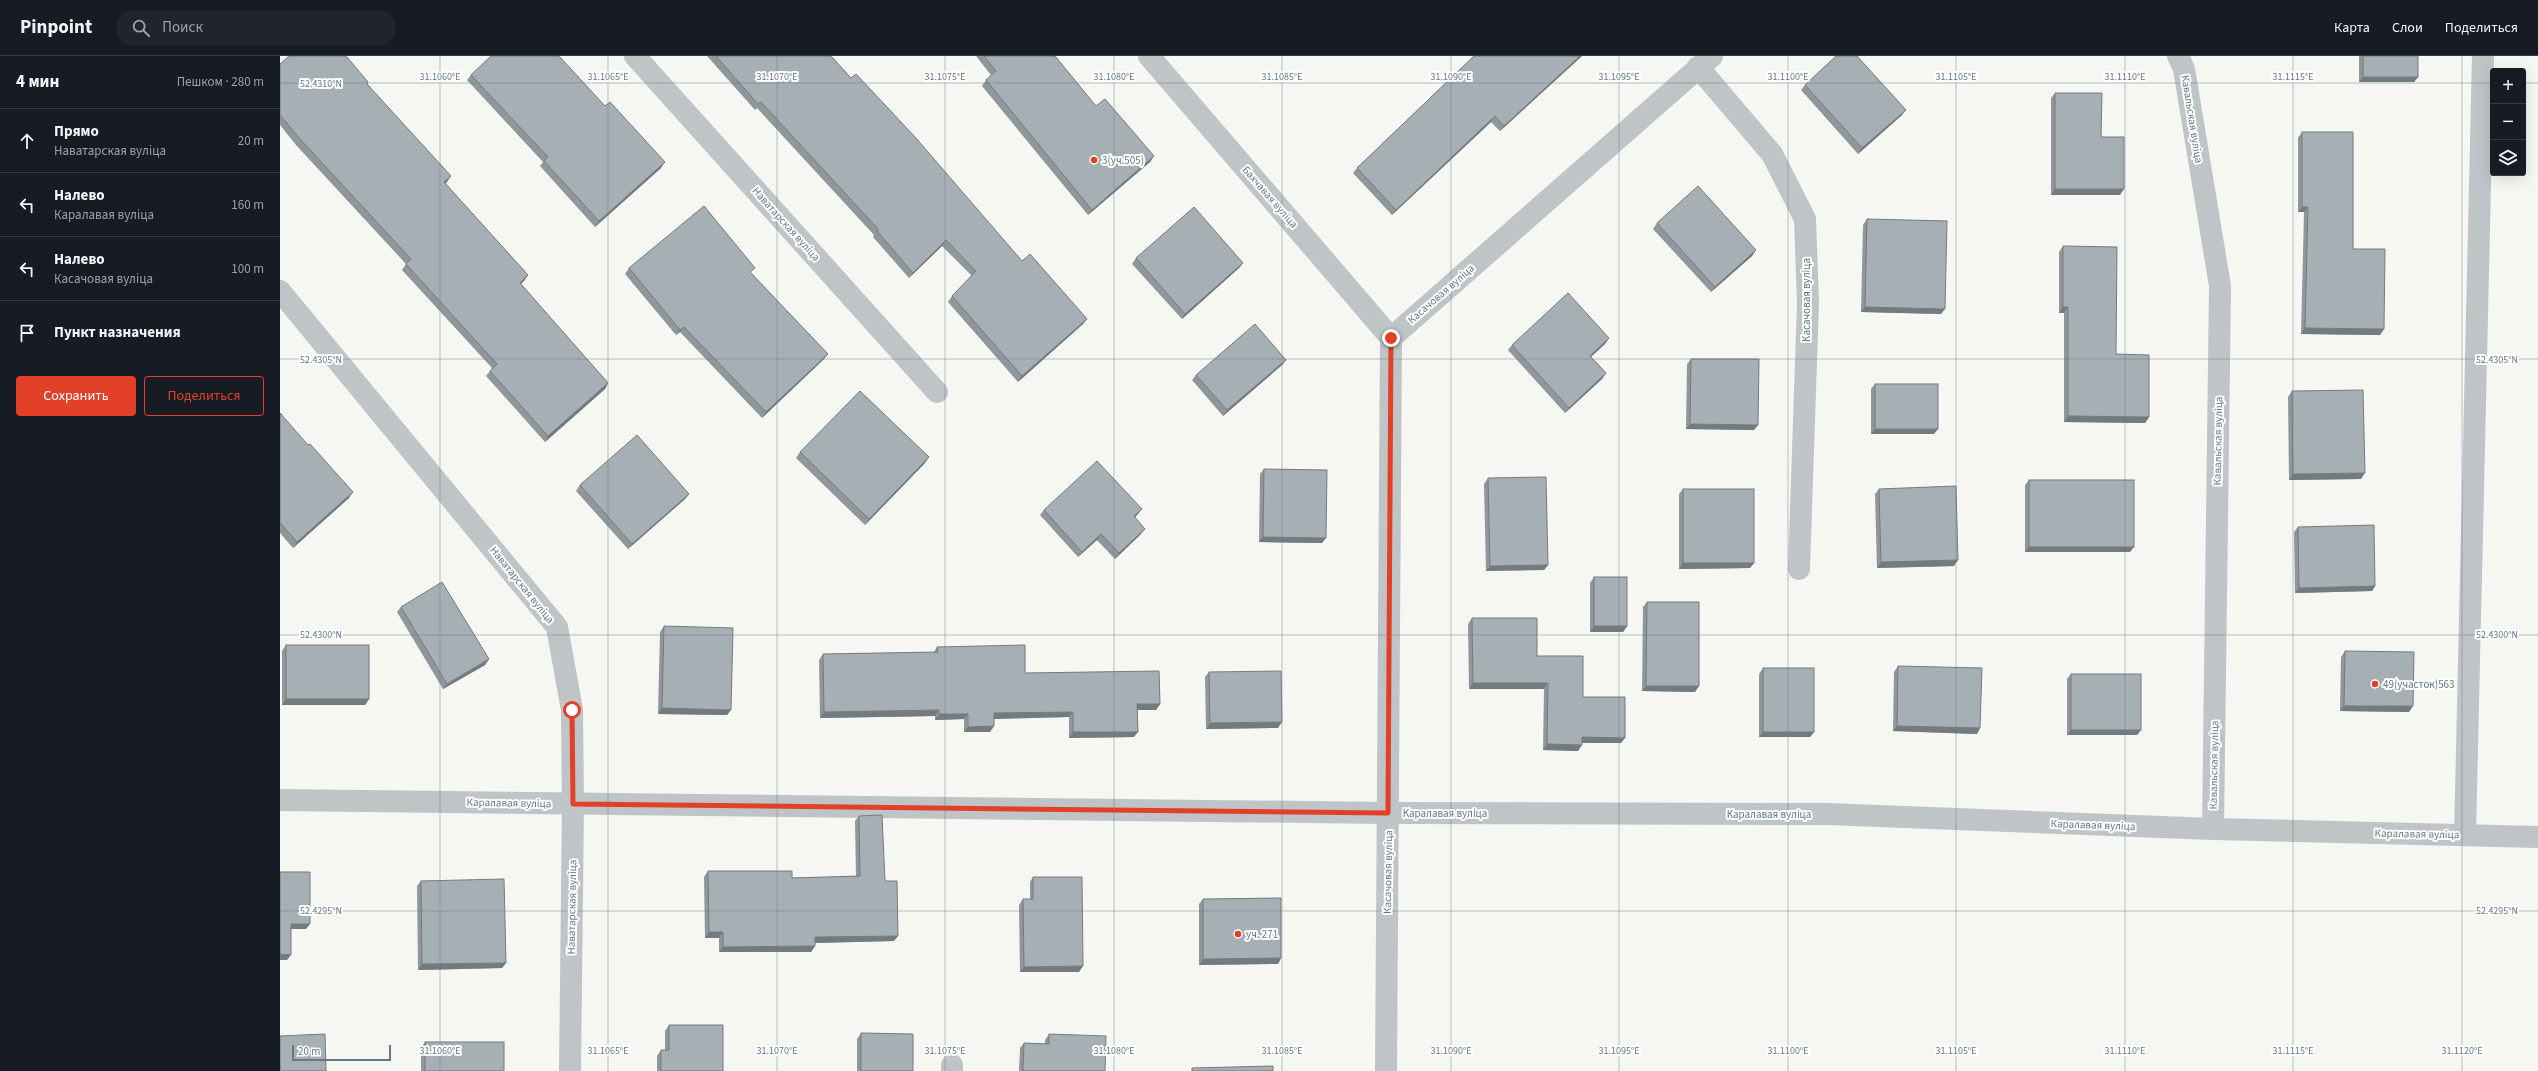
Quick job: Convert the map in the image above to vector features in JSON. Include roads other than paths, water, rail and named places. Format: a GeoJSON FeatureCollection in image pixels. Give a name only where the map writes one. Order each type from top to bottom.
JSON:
{"type":"FeatureCollection","features":[{"type":"Feature","properties":{"kind":"street","name":"Наватарская вуліца"},"geometry":{"type":"LineString","coordinates":[[635,56],[936,392]]}},
{"type":"Feature","properties":{"kind":"street","name":"Бахчавая вуліца"},"geometry":{"type":"LineString","coordinates":[[1149,56],[1391,338]]}},
{"type":"Feature","properties":{"kind":"street","name":"Кавальская вуліца"},"geometry":{"type":"LineString","coordinates":[[2178,56],[2184,69],[2220,286],[2214,830]]}},
{"type":"Feature","properties":{"kind":"street"},"geometry":{"type":"LineString","coordinates":[[2465,835],[2483,56]]}},
{"type":"Feature","properties":{"kind":"street","name":"Касачовая вуліца"},"geometry":{"type":"LineString","coordinates":[[1386,1071],[1391,338],[1705,62],[1772,154],[1805,219],[1808,304],[1799,569]]}},
{"type":"Feature","properties":{"kind":"street","name":"Наватарская вуліца"},"geometry":{"type":"LineString","coordinates":[[280,291],[557,627],[572,710],[573,804],[570,1071]]}},
{"type":"Feature","properties":{"kind":"street","name":"Каралавая вуліца"},"geometry":{"type":"LineString","coordinates":[[280,800],[1388,813],[1827,814],[2214,830],[2538,837]]}},
{"type":"Feature","properties":{"kind":"place","name":"3(уч.505)"},"geometry":{"type":"Point","coordinates":[1094,160]}},
{"type":"Feature","properties":{"kind":"place","name":"49(участок)563"},"geometry":{"type":"Point","coordinates":[2375,684]}},
{"type":"Feature","properties":{"kind":"place","name":"уч. 271"},"geometry":{"type":"Point","coordinates":[1238,934]}}]}
